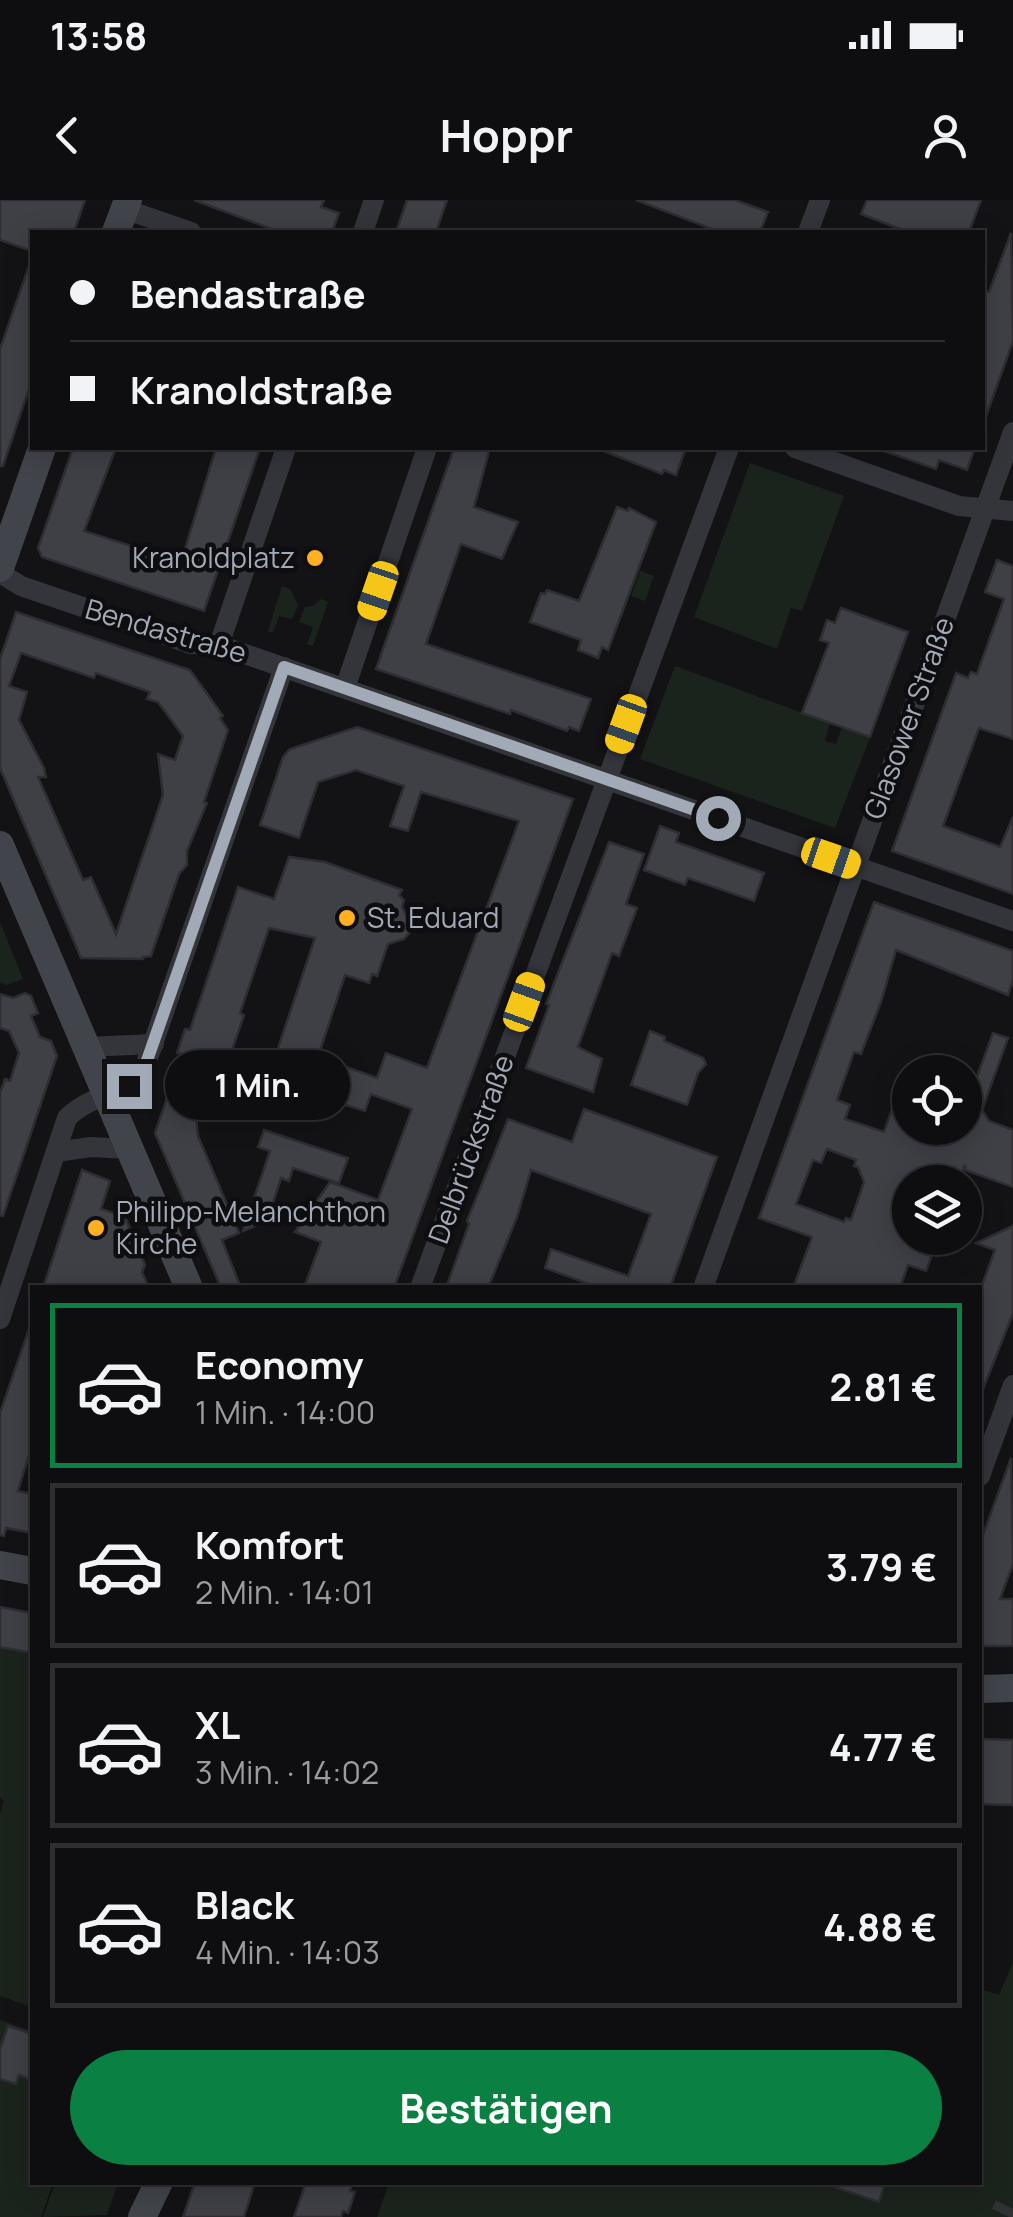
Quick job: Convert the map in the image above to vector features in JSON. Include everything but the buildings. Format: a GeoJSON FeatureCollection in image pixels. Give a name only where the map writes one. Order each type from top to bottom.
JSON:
{"type":"FeatureCollection","features":[{"type":"Feature","properties":{"kind":"street"},"geometry":{"type":"LineString","coordinates":[[364,230],[374,200]]}},
{"type":"Feature","properties":{"kind":"street"},"geometry":{"type":"LineString","coordinates":[[809,230],[820,200]]}},
{"type":"Feature","properties":{"kind":"street"},"geometry":{"type":"LineString","coordinates":[[123,214],[183,230]]}},
{"type":"Feature","properties":{"kind":"street","name":"Glasower Straße"},"geometry":{"type":"LineString","coordinates":[[704,1285],[1013,432]]}},
{"type":"Feature","properties":{"kind":"street"},"geometry":{"type":"LineString","coordinates":[[0,571],[41,450]]}},
{"type":"Feature","properties":{"kind":"street"},"geometry":{"type":"LineString","coordinates":[[219,645],[285,450]]}},
{"type":"Feature","properties":{"kind":"street"},"geometry":{"type":"LineString","coordinates":[[344,688],[426,450]]}},
{"type":"Feature","properties":{"kind":"street","name":"Delbrückstraße"},"geometry":{"type":"LineString","coordinates":[[421,1285],[728,450]]}},
{"type":"Feature","properties":{"kind":"street"},"geometry":{"type":"LineString","coordinates":[[801,450],[959,506],[1013,511]]}},
{"type":"Feature","properties":{"kind":"street","name":"Bendastraße"},"geometry":{"type":"LineString","coordinates":[[0,571],[21,586],[192,644],[219,645],[284,667],[1013,922]]}},
{"type":"Feature","properties":{"kind":"street"},"geometry":{"type":"LineString","coordinates":[[0,1320],[68,1118],[81,1104],[138,1082],[284,667]]}},
{"type":"Feature","properties":{"kind":"street"},"geometry":{"type":"LineString","coordinates":[[0,845],[188,1285]]}},
{"type":"Feature","properties":{"kind":"street"},"geometry":{"type":"LineString","coordinates":[[86,1047],[154,1044]]}},
{"type":"Feature","properties":{"kind":"street"},"geometry":{"type":"LineString","coordinates":[[56,1152],[91,1146],[130,1148]]}},
{"type":"Feature","properties":{"kind":"street"},"geometry":{"type":"LineString","coordinates":[[982,1470],[1013,1385]]}},
{"type":"Feature","properties":{"kind":"street"},"geometry":{"type":"LineString","coordinates":[[0,1564],[30,1571]]}},
{"type":"Feature","properties":{"kind":"street"},"geometry":{"type":"LineString","coordinates":[[982,1689],[1013,1688]]}},
{"type":"Feature","properties":{"kind":"street"},"geometry":{"type":"LineString","coordinates":[[140,2217],[144,2185]]}},
{"type":"Feature","properties":{"kind":"street"},"geometry":{"type":"LineString","coordinates":[[140,2217],[157,2185]]}},
{"type":"Feature","properties":{"kind":"shaded area"},"geometry":{"type":"Polygon","coordinates":[[[750,463],[844,496],[802,611],[791,608],[777,649],[694,617],[750,463]]]}},
{"type":"Feature","properties":{"kind":"shaded area"},"geometry":{"type":"Polygon","coordinates":[[[640,571],[654,576],[645,601],[631,596],[640,571]]]}},
{"type":"Feature","properties":{"kind":"shaded area"},"geometry":{"type":"Polygon","coordinates":[[[282,586],[290,589],[298,605],[292,619],[279,616],[273,633],[268,631],[282,586]]]}},
{"type":"Feature","properties":{"kind":"shaded area"},"geometry":{"type":"Polygon","coordinates":[[[321,599],[328,602],[313,646],[307,644],[313,627],[299,622],[305,607],[321,599]]]}},
{"type":"Feature","properties":{"kind":"shaded area"},"geometry":{"type":"Polygon","coordinates":[[[675,666],[830,723],[825,741],[836,744],[842,727],[870,737],[835,828],[640,759],[675,666]]]}},
{"type":"Feature","properties":{"kind":"shaded area"},"geometry":{"type":"Polygon","coordinates":[[[0,922],[23,979],[7,985],[0,983],[0,922]]]}},
{"type":"Feature","properties":{"kind":"shaded area"},"geometry":{"type":"Polygon","coordinates":[[[0,1647],[30,1653],[30,2006],[0,1996],[0,1814],[4,1801],[0,1797],[0,1647]]]}},
{"type":"Feature","properties":{"kind":"shaded area"},"geometry":{"type":"Polygon","coordinates":[[[1013,1962],[1013,2217],[377,2217],[388,2185],[982,2185],[982,1990],[999,1995],[1013,1962]]]}},
{"type":"Feature","properties":{"kind":"shaded area"},"geometry":{"type":"Polygon","coordinates":[[[0,2020],[30,2030],[30,2185],[52,2185],[41,2217],[0,2217],[0,2020]]]}},
{"type":"Feature","properties":{"kind":"shaded area"},"geometry":{"type":"Polygon","coordinates":[[[54,2185],[117,2185],[107,2215],[43,2217],[54,2185]]]}},
{"type":"Feature","properties":{"kind":"tunnel"},"geometry":{"type":"LineString","coordinates":[[1009,2217],[1013,2209]]}},
{"type":"Feature","properties":{"kind":"place","name":"Kranoldplatz"},"geometry":{"type":"Point","coordinates":[315,558]}},
{"type":"Feature","properties":{"kind":"place","name":"St. Eduard"},"geometry":{"type":"Point","coordinates":[347,918]}},
{"type":"Feature","properties":{"kind":"place","name":"Philipp-Melanchthon Kirche"},"geometry":{"type":"Point","coordinates":[96,1228]}},
{"type":"Feature","properties":{"kind":"route"},"geometry":{"type":"LineString","coordinates":[[129,1086],[142,1075],[284,667],[718,818]]}}]}
